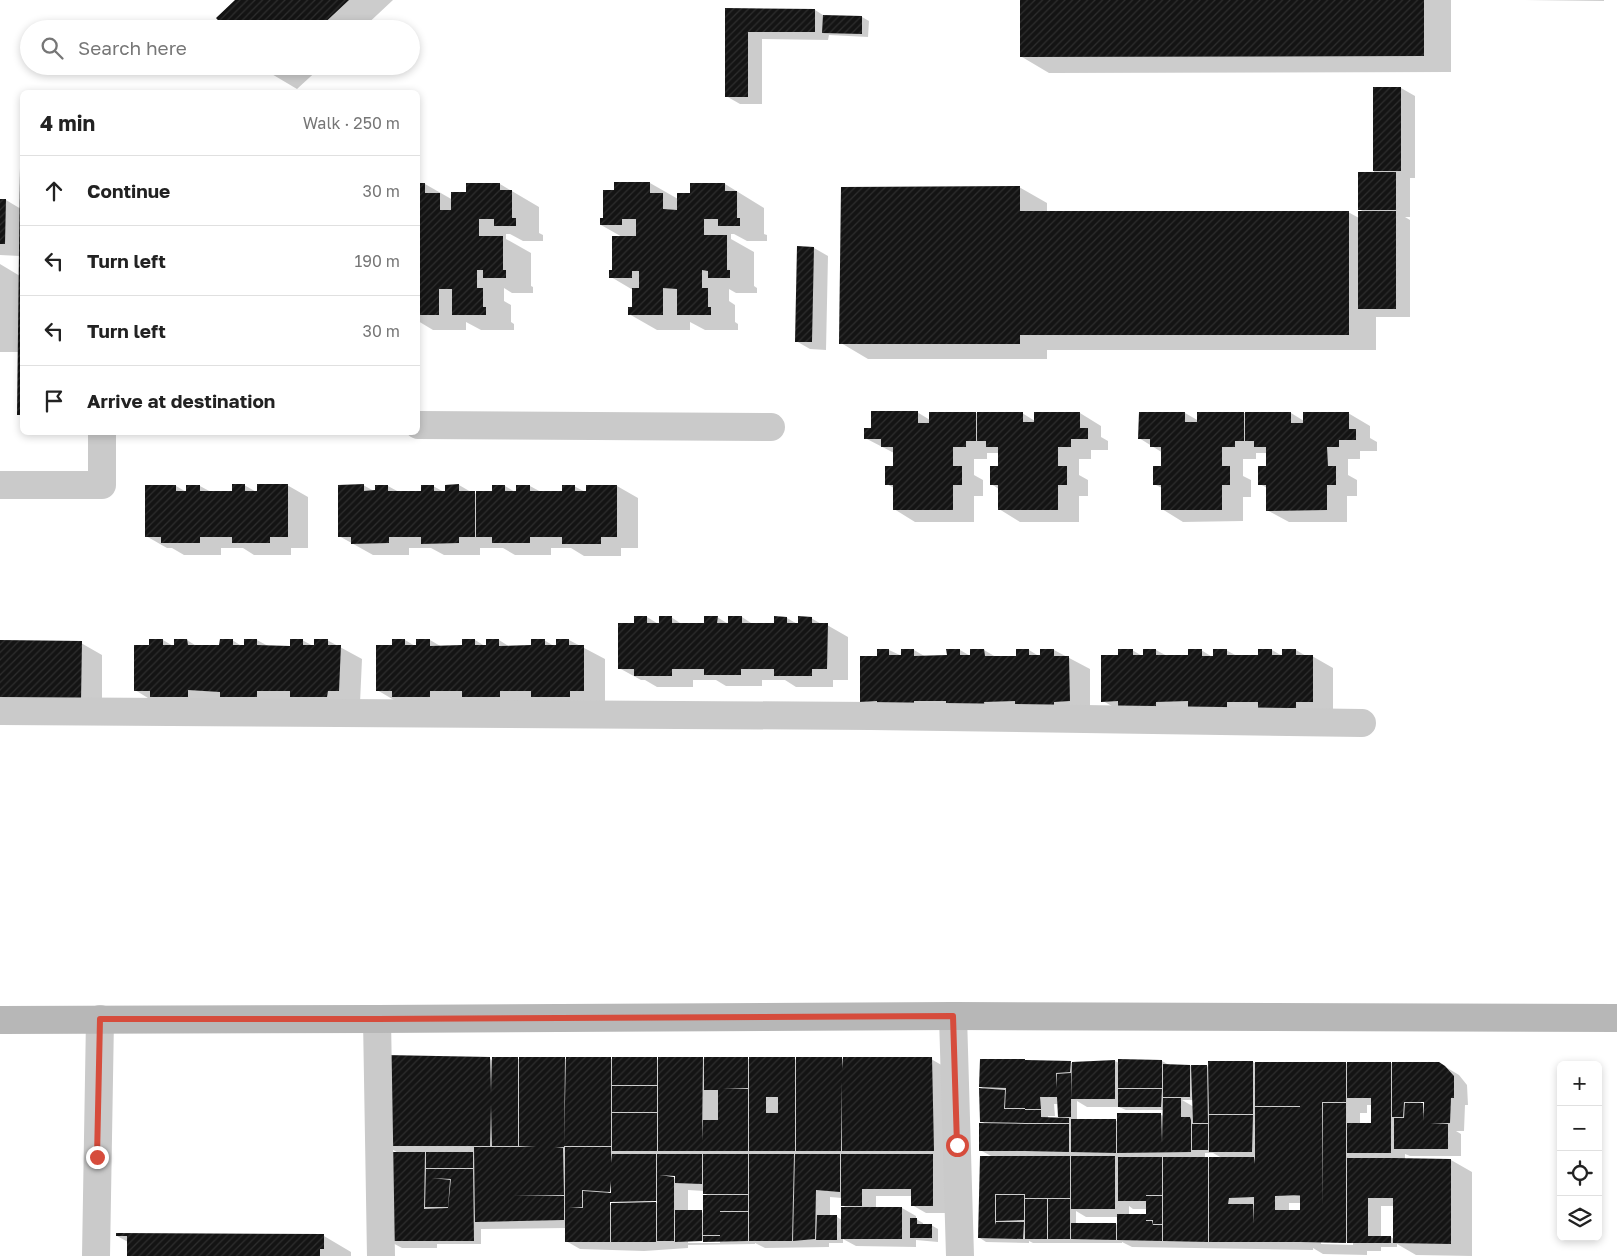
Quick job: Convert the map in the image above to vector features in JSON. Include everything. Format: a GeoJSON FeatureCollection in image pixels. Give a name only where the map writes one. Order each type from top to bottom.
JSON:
{"type":"FeatureCollection","features":[{"type":"Feature","properties":{"kind":"street"},"geometry":{"type":"LineString","coordinates":[[420,426],[771,427]]}},
{"type":"Feature","properties":{"kind":"street"},"geometry":{"type":"LineString","coordinates":[[0,485],[102,485],[102,435]]}},
{"type":"Feature","properties":{"kind":"street"},"geometry":{"type":"LineString","coordinates":[[0,711],[872,716],[1362,723]]}},
{"type":"Feature","properties":{"kind":"street"},"geometry":{"type":"LineString","coordinates":[[0,1020],[953,1016],[1617,1018]]}},
{"type":"Feature","properties":{"kind":"street"},"geometry":{"type":"LineString","coordinates":[[953,1016],[960,1256]]}},
{"type":"Feature","properties":{"kind":"street"},"geometry":{"type":"LineString","coordinates":[[96,1256],[100,1019]]}},
{"type":"Feature","properties":{"kind":"street"},"geometry":{"type":"LineString","coordinates":[[377,1019],[382,1256]]}},
{"type":"Feature","properties":{"kind":"building"},"geometry":{"type":"Polygon","coordinates":[[[235,0],[349,0],[328,20],[218,20],[216,18],[235,0]]]}},
{"type":"Feature","properties":{"kind":"building"},"geometry":{"type":"Polygon","coordinates":[[[1020,0],[1424,0],[1424,56],[1020,57],[1020,0]]]}},
{"type":"Feature","properties":{"kind":"building"},"geometry":{"type":"Polygon","coordinates":[[[725,8],[815,9],[815,32],[748,32],[748,97],[725,97],[725,8]]]}},
{"type":"Feature","properties":{"kind":"building"},"geometry":{"type":"Polygon","coordinates":[[[823,15],[862,16],[862,34],[822,33],[823,15]]]}},
{"type":"Feature","properties":{"kind":"building"},"geometry":{"type":"Polygon","coordinates":[[[1373,87],[1401,87],[1401,171],[1373,171],[1373,87]]]}},
{"type":"Feature","properties":{"kind":"building"},"geometry":{"type":"Polygon","coordinates":[[[20,168],[20,415],[17,415],[20,168]]]}},
{"type":"Feature","properties":{"kind":"building"},"geometry":{"type":"Polygon","coordinates":[[[1358,172],[1396,172],[1396,210],[1358,210],[1358,172]]]}},
{"type":"Feature","properties":{"kind":"building"},"geometry":{"type":"Polygon","coordinates":[[[614,182],[650,182],[650,193],[663,193],[663,209],[677,210],[677,193],[690,193],[690,183],[725,183],[725,191],[737,191],[737,218],[740,218],[740,226],[718,226],[718,219],[704,219],[704,235],[727,235],[727,270],[730,270],[730,278],[708,278],[708,271],[702,270],[702,288],[708,288],[708,307],[711,307],[711,315],[677,315],[677,289],[663,288],[663,315],[628,315],[628,307],[632,307],[632,288],[639,288],[639,271],[632,271],[632,278],[609,278],[609,270],[612,270],[612,236],[636,236],[636,219],[622,219],[622,225],[600,225],[600,218],[603,218],[603,190],[614,190],[614,182]]]}},
{"type":"Feature","properties":{"kind":"building"},"geometry":{"type":"Polygon","coordinates":[[[420,183],[425,183],[425,193],[440,193],[440,210],[451,210],[451,192],[466,192],[466,183],[500,183],[500,190],[512,190],[512,218],[516,218],[516,226],[494,226],[494,219],[479,219],[479,236],[503,236],[503,270],[506,270],[506,278],[483,278],[483,270],[477,270],[477,288],[483,288],[483,307],[486,307],[486,315],[452,315],[452,289],[439,289],[439,315],[420,315],[420,183]]]}},
{"type":"Feature","properties":{"kind":"building"},"geometry":{"type":"Polygon","coordinates":[[[1020,186],[1020,344],[839,344],[841,187],[1020,186]]]}},
{"type":"Feature","properties":{"kind":"building"},"geometry":{"type":"Polygon","coordinates":[[[0,199],[6,199],[5,244],[0,244],[0,199]]]}},
{"type":"Feature","properties":{"kind":"building"},"geometry":{"type":"Polygon","coordinates":[[[1020,211],[1349,211],[1349,335],[1020,335],[1020,211]]]}},
{"type":"Feature","properties":{"kind":"building"},"geometry":{"type":"Polygon","coordinates":[[[1358,211],[1396,211],[1396,309],[1358,309],[1358,211]]]}},
{"type":"Feature","properties":{"kind":"building"},"geometry":{"type":"Polygon","coordinates":[[[797,246],[814,247],[812,342],[795,342],[797,246]]]}},
{"type":"Feature","properties":{"kind":"building"},"geometry":{"type":"Polygon","coordinates":[[[871,411],[918,411],[918,423],[929,423],[929,412],[976,412],[976,441],[966,441],[966,447],[953,447],[953,466],[962,466],[962,485],[953,485],[953,510],[893,510],[893,485],[885,485],[885,466],[893,466],[893,447],[881,447],[881,439],[864,439],[864,428],[871,428],[871,411]]]}},
{"type":"Feature","properties":{"kind":"building"},"geometry":{"type":"Polygon","coordinates":[[[977,412],[1023,412],[1023,422],[1034,422],[1034,412],[1080,412],[1080,428],[1088,428],[1088,439],[1071,439],[1071,447],[1058,447],[1058,466],[1067,466],[1067,485],[1058,485],[1058,510],[998,510],[998,485],[990,485],[990,466],[998,466],[998,447],[986,447],[986,441],[977,441],[977,412]]]}},
{"type":"Feature","properties":{"kind":"building"},"geometry":{"type":"Polygon","coordinates":[[[1139,412],[1185,412],[1185,422],[1197,422],[1197,412],[1244,412],[1244,441],[1235,441],[1235,447],[1222,447],[1222,466],[1230,466],[1230,485],[1222,485],[1222,510],[1161,510],[1161,485],[1153,485],[1153,466],[1161,466],[1161,447],[1150,447],[1150,439],[1138,439],[1139,412]]]}},
{"type":"Feature","properties":{"kind":"building"},"geometry":{"type":"Polygon","coordinates":[[[1245,412],[1291,412],[1291,423],[1303,423],[1303,412],[1349,412],[1349,429],[1356,429],[1356,440],[1339,440],[1339,447],[1327,447],[1328,466],[1336,466],[1336,485],[1327,485],[1327,510],[1266,511],[1266,485],[1258,485],[1258,466],[1266,466],[1266,447],[1254,447],[1254,441],[1245,441],[1245,412]]]}},
{"type":"Feature","properties":{"kind":"building"},"geometry":{"type":"Polygon","coordinates":[[[232,484],[245,484],[245,491],[257,491],[257,484],[288,484],[288,537],[270,537],[270,543],[232,543],[232,537],[200,537],[200,543],[161,543],[161,537],[145,537],[145,485],[176,485],[176,491],[186,491],[186,485],[200,485],[200,491],[232,491],[232,484]]]}},
{"type":"Feature","properties":{"kind":"building"},"geometry":{"type":"Polygon","coordinates":[[[364,484],[364,491],[375,490],[375,485],[388,485],[388,491],[421,491],[421,485],[434,485],[434,491],[445,491],[445,485],[459,484],[459,491],[475,491],[475,537],[459,537],[459,543],[421,544],[421,537],[389,537],[389,543],[351,544],[351,537],[338,537],[338,485],[364,484]]]}},
{"type":"Feature","properties":{"kind":"building"},"geometry":{"type":"Polygon","coordinates":[[[492,485],[505,485],[505,491],[516,491],[516,485],[530,485],[530,491],[562,491],[562,485],[575,485],[575,491],[586,491],[586,485],[617,485],[617,537],[601,537],[601,544],[562,544],[562,537],[530,537],[530,543],[492,543],[492,537],[476,537],[476,491],[492,491],[492,485]]]}},
{"type":"Feature","properties":{"kind":"building"},"geometry":{"type":"Polygon","coordinates":[[[634,616],[647,616],[647,623],[659,623],[659,616],[672,616],[672,623],[704,623],[704,616],[718,616],[717,623],[728,623],[728,616],[742,616],[742,623],[774,623],[774,616],[787,617],[787,623],[798,623],[798,616],[812,617],[812,623],[828,623],[827,669],[812,669],[812,676],[774,676],[774,669],[741,669],[741,675],[704,675],[704,669],[672,669],[672,676],[634,676],[634,669],[618,669],[618,623],[634,623],[634,616]]]}},
{"type":"Feature","properties":{"kind":"building"},"geometry":{"type":"Polygon","coordinates":[[[149,639],[163,639],[163,645],[174,645],[174,639],[187,639],[188,645],[219,645],[220,639],[233,639],[233,645],[244,645],[244,639],[257,639],[257,645],[290,646],[290,639],[303,639],[303,645],[314,645],[314,639],[328,639],[328,645],[341,645],[339,691],[328,691],[327,697],[290,697],[290,691],[257,691],[257,697],[220,697],[220,692],[188,690],[188,697],[150,697],[150,691],[134,691],[134,645],[149,645],[149,639]]]}},
{"type":"Feature","properties":{"kind":"building"},"geometry":{"type":"Polygon","coordinates":[[[392,639],[405,639],[405,645],[416,645],[416,639],[430,639],[430,646],[462,645],[462,639],[475,639],[475,645],[486,645],[486,639],[499,639],[499,646],[531,645],[531,639],[545,639],[545,645],[556,645],[556,639],[569,639],[569,645],[584,645],[584,691],[570,691],[570,697],[531,697],[531,691],[500,691],[500,697],[462,697],[462,691],[430,691],[430,697],[392,697],[392,691],[376,691],[376,645],[392,645],[392,639]]]}},
{"type":"Feature","properties":{"kind":"building"},"geometry":{"type":"Polygon","coordinates":[[[0,640],[82,641],[81,701],[0,700],[0,640]]]}},
{"type":"Feature","properties":{"kind":"building"},"geometry":{"type":"Polygon","coordinates":[[[877,649],[889,649],[889,655],[901,655],[901,649],[914,649],[914,656],[947,655],[946,649],[960,649],[960,655],[970,655],[970,649],[984,649],[985,656],[1016,656],[1016,649],[1029,649],[1029,655],[1040,655],[1040,649],[1054,649],[1054,656],[1069,656],[1070,701],[1054,702],[1054,708],[1015,709],[1015,701],[984,702],[985,708],[946,709],[946,701],[914,701],[914,708],[877,708],[877,701],[860,702],[860,656],[877,656],[877,649]]]}},
{"type":"Feature","properties":{"kind":"building"},"geometry":{"type":"Polygon","coordinates":[[[1118,649],[1133,649],[1133,655],[1143,655],[1143,649],[1156,649],[1156,655],[1188,655],[1188,649],[1202,649],[1202,656],[1213,656],[1213,649],[1227,649],[1227,655],[1258,655],[1258,649],[1272,649],[1272,655],[1282,655],[1282,649],[1296,649],[1296,655],[1313,655],[1313,702],[1296,702],[1296,708],[1258,708],[1258,702],[1227,702],[1227,708],[1188,708],[1188,701],[1156,702],[1156,708],[1118,708],[1118,701],[1101,702],[1101,655],[1118,655],[1118,649]]]}},
{"type":"Feature","properties":{"kind":"building"},"geometry":{"type":"Polygon","coordinates":[[[385,1055],[490,1057],[491,1092],[492,1057],[518,1057],[518,1146],[492,1146],[491,1105],[490,1146],[384,1146],[385,1055]]]}},
{"type":"Feature","properties":{"kind":"building"},"geometry":{"type":"Polygon","coordinates":[[[519,1057],[565,1057],[564,1147],[555,1148],[563,1148],[564,1195],[513,1195],[564,1196],[564,1220],[475,1222],[474,1147],[536,1147],[519,1146],[519,1057]]]}},
{"type":"Feature","properties":{"kind":"building"},"geometry":{"type":"Polygon","coordinates":[[[566,1057],[611,1057],[611,1146],[564,1146],[566,1057]]]}},
{"type":"Feature","properties":{"kind":"building"},"geometry":{"type":"Polygon","coordinates":[[[612,1057],[657,1057],[657,1085],[612,1085],[612,1057]]]}},
{"type":"Feature","properties":{"kind":"building"},"geometry":{"type":"Polygon","coordinates":[[[658,1057],[703,1057],[702,1141],[703,1120],[718,1120],[718,1090],[704,1090],[704,1057],[748,1057],[748,1088],[723,1089],[748,1089],[748,1151],[658,1151],[658,1057]]]}},
{"type":"Feature","properties":{"kind":"building"},"geometry":{"type":"Polygon","coordinates":[[[749,1057],[795,1057],[795,1151],[749,1151],[749,1057]],[[766,1097],[766,1113],[778,1113],[778,1097],[766,1097]]]}},
{"type":"Feature","properties":{"kind":"building"},"geometry":{"type":"Polygon","coordinates":[[[796,1057],[842,1057],[843,1069],[843,1057],[932,1057],[934,1151],[842,1151],[842,1081],[841,1151],[796,1151],[796,1057]]]}},
{"type":"Feature","properties":{"kind":"building"},"geometry":{"type":"Polygon","coordinates":[[[980,1059],[1025,1059],[1025,1108],[1005,1108],[1006,1088],[979,1087],[980,1059]]]}},
{"type":"Feature","properties":{"kind":"building"},"geometry":{"type":"Polygon","coordinates":[[[1118,1059],[1162,1060],[1162,1088],[1118,1088],[1118,1059]]]}},
{"type":"Feature","properties":{"kind":"building"},"geometry":{"type":"Polygon","coordinates":[[[1025,1060],[1071,1061],[1070,1072],[1056,1073],[1057,1088],[1057,1074],[1071,1073],[1071,1117],[1058,1117],[1057,1097],[1040,1097],[1041,1109],[1025,1109],[1025,1060]]]}},
{"type":"Feature","properties":{"kind":"building"},"geometry":{"type":"Polygon","coordinates":[[[1115,1060],[1115,1099],[1071,1099],[1072,1062],[1115,1060]]]}},
{"type":"Feature","properties":{"kind":"building"},"geometry":{"type":"Polygon","coordinates":[[[1208,1061],[1253,1061],[1253,1114],[1209,1114],[1208,1061]]]}},
{"type":"Feature","properties":{"kind":"building"},"geometry":{"type":"Polygon","coordinates":[[[1255,1062],[1300,1062],[1300,1106],[1255,1106],[1255,1062]]]}},
{"type":"Feature","properties":{"kind":"building"},"geometry":{"type":"Polygon","coordinates":[[[1300,1062],[1346,1062],[1346,1102],[1322,1102],[1322,1207],[1323,1103],[1346,1103],[1346,1243],[1300,1242],[1300,1062]]]}},
{"type":"Feature","properties":{"kind":"building"},"geometry":{"type":"Polygon","coordinates":[[[1347,1062],[1391,1062],[1391,1153],[1347,1153],[1347,1123],[1371,1123],[1371,1098],[1347,1098],[1347,1062]]]}},
{"type":"Feature","properties":{"kind":"building"},"geometry":{"type":"Polygon","coordinates":[[[1392,1062],[1439,1062],[1454,1076],[1454,1098],[1451,1098],[1450,1123],[1430,1123],[1448,1124],[1448,1149],[1394,1149],[1394,1118],[1404,1118],[1405,1103],[1423,1103],[1424,1121],[1424,1102],[1404,1102],[1403,1117],[1392,1117],[1392,1062]]]}},
{"type":"Feature","properties":{"kind":"building"},"geometry":{"type":"Polygon","coordinates":[[[1163,1064],[1190,1065],[1190,1097],[1163,1097],[1163,1064]]]}},
{"type":"Feature","properties":{"kind":"building"},"geometry":{"type":"Polygon","coordinates":[[[1191,1065],[1207,1065],[1208,1123],[1193,1123],[1191,1065]]]}},
{"type":"Feature","properties":{"kind":"building"},"geometry":{"type":"Polygon","coordinates":[[[612,1086],[657,1086],[657,1112],[612,1112],[612,1086]]]}},
{"type":"Feature","properties":{"kind":"building"},"geometry":{"type":"Polygon","coordinates":[[[979,1088],[1005,1090],[1004,1109],[1025,1109],[1025,1123],[980,1122],[979,1088]]]}},
{"type":"Feature","properties":{"kind":"building"},"geometry":{"type":"Polygon","coordinates":[[[1118,1089],[1162,1089],[1161,1107],[1118,1107],[1118,1089]]]}},
{"type":"Feature","properties":{"kind":"building"},"geometry":{"type":"Polygon","coordinates":[[[1163,1098],[1181,1098],[1181,1117],[1190,1117],[1191,1120],[1191,1152],[1117,1153],[1117,1113],[1161,1113],[1162,1143],[1163,1098]]]}},
{"type":"Feature","properties":{"kind":"building"},"geometry":{"type":"Polygon","coordinates":[[[1255,1107],[1300,1107],[1300,1195],[1275,1196],[1275,1210],[1300,1210],[1300,1242],[1209,1242],[1209,1157],[1254,1157],[1255,1164],[1255,1107]],[[1254,1197],[1229,1198],[1228,1204],[1253,1204],[1254,1224],[1254,1197]]]}},
{"type":"Feature","properties":{"kind":"building"},"geometry":{"type":"Polygon","coordinates":[[[1025,1110],[1041,1110],[1041,1117],[1069,1118],[1069,1123],[1025,1123],[1025,1110]]]}},
{"type":"Feature","properties":{"kind":"building"},"geometry":{"type":"Polygon","coordinates":[[[612,1113],[657,1113],[657,1151],[612,1151],[612,1113]]]}},
{"type":"Feature","properties":{"kind":"building"},"geometry":{"type":"Polygon","coordinates":[[[1209,1115],[1253,1115],[1252,1152],[1209,1152],[1209,1115]]]}},
{"type":"Feature","properties":{"kind":"building"},"geometry":{"type":"Polygon","coordinates":[[[1071,1119],[1116,1119],[1116,1153],[1071,1152],[1071,1119]]]}},
{"type":"Feature","properties":{"kind":"building"},"geometry":{"type":"Polygon","coordinates":[[[979,1123],[1025,1124],[1025,1151],[979,1151],[979,1123]]]}},
{"type":"Feature","properties":{"kind":"building"},"geometry":{"type":"Polygon","coordinates":[[[1025,1124],[1069,1124],[1069,1152],[1025,1151],[1025,1124]]]}},
{"type":"Feature","properties":{"kind":"building"},"geometry":{"type":"Polygon","coordinates":[[[1192,1124],[1208,1124],[1208,1150],[1192,1150],[1192,1124]]]}},
{"type":"Feature","properties":{"kind":"building"},"geometry":{"type":"Polygon","coordinates":[[[565,1147],[611,1147],[611,1163],[612,1154],[656,1154],[656,1201],[610,1202],[610,1242],[565,1242],[565,1147]],[[611,1181],[610,1192],[582,1190],[582,1207],[569,1207],[583,1208],[583,1191],[611,1193],[611,1181]]]}},
{"type":"Feature","properties":{"kind":"building"},"geometry":{"type":"Polygon","coordinates":[[[384,1152],[425,1152],[424,1209],[448,1208],[451,1179],[432,1178],[450,1180],[448,1207],[425,1207],[426,1169],[473,1169],[474,1241],[386,1241],[384,1152]]]}},
{"type":"Feature","properties":{"kind":"building"},"geometry":{"type":"Polygon","coordinates":[[[426,1152],[473,1152],[473,1168],[426,1168],[426,1152]]]}},
{"type":"Feature","properties":{"kind":"building"},"geometry":{"type":"Polygon","coordinates":[[[657,1154],[702,1154],[702,1184],[675,1183],[675,1176],[659,1175],[674,1177],[674,1241],[657,1241],[657,1154]]]}},
{"type":"Feature","properties":{"kind":"building"},"geometry":{"type":"Polygon","coordinates":[[[703,1154],[748,1154],[748,1194],[703,1194],[703,1154]]]}},
{"type":"Feature","properties":{"kind":"building"},"geometry":{"type":"Polygon","coordinates":[[[749,1154],[794,1154],[792,1241],[749,1241],[749,1154]]]}},
{"type":"Feature","properties":{"kind":"building"},"geometry":{"type":"Polygon","coordinates":[[[795,1154],[840,1154],[840,1192],[816,1190],[815,1239],[793,1241],[795,1154]]]}},
{"type":"Feature","properties":{"kind":"building"},"geometry":{"type":"Polygon","coordinates":[[[841,1154],[933,1154],[933,1206],[911,1206],[911,1189],[862,1189],[862,1206],[841,1206],[841,1154]]]}},
{"type":"Feature","properties":{"kind":"building"},"geometry":{"type":"Polygon","coordinates":[[[980,1156],[1025,1156],[1025,1194],[995,1194],[995,1225],[996,1222],[1024,1222],[1023,1239],[978,1238],[980,1156]]]}},
{"type":"Feature","properties":{"kind":"building"},"geometry":{"type":"Polygon","coordinates":[[[1025,1156],[1070,1156],[1070,1198],[1025,1198],[1025,1156]]]}},
{"type":"Feature","properties":{"kind":"building"},"geometry":{"type":"Polygon","coordinates":[[[1071,1156],[1115,1156],[1115,1209],[1071,1209],[1071,1156]]]}},
{"type":"Feature","properties":{"kind":"building"},"geometry":{"type":"Polygon","coordinates":[[[1118,1157],[1162,1157],[1162,1195],[1146,1195],[1146,1201],[1118,1201],[1118,1157]]]}},
{"type":"Feature","properties":{"kind":"building"},"geometry":{"type":"Polygon","coordinates":[[[1163,1157],[1208,1157],[1208,1242],[1163,1241],[1163,1157]]]}},
{"type":"Feature","properties":{"kind":"building"},"geometry":{"type":"Polygon","coordinates":[[[1347,1158],[1393,1158],[1393,1198],[1368,1198],[1368,1243],[1347,1243],[1347,1158]]]}},
{"type":"Feature","properties":{"kind":"building"},"geometry":{"type":"Polygon","coordinates":[[[1393,1158],[1451,1159],[1451,1244],[1393,1243],[1393,1158]]]}},
{"type":"Feature","properties":{"kind":"building"},"geometry":{"type":"Polygon","coordinates":[[[703,1195],[748,1195],[748,1211],[720,1211],[720,1235],[703,1235],[703,1195]]]}},
{"type":"Feature","properties":{"kind":"building"},"geometry":{"type":"Polygon","coordinates":[[[996,1195],[1024,1195],[1024,1220],[996,1221],[996,1195]]]}},
{"type":"Feature","properties":{"kind":"building"},"geometry":{"type":"Polygon","coordinates":[[[1146,1196],[1162,1196],[1162,1224],[1153,1224],[1153,1220],[1146,1220],[1146,1196]]]}},
{"type":"Feature","properties":{"kind":"building"},"geometry":{"type":"Polygon","coordinates":[[[1025,1199],[1047,1199],[1047,1239],[1025,1239],[1025,1199]]]}},
{"type":"Feature","properties":{"kind":"building"},"geometry":{"type":"Polygon","coordinates":[[[1048,1199],[1070,1199],[1070,1239],[1048,1239],[1048,1199]]]}},
{"type":"Feature","properties":{"kind":"building"},"geometry":{"type":"Polygon","coordinates":[[[656,1202],[656,1242],[611,1242],[611,1203],[656,1202]]]}},
{"type":"Feature","properties":{"kind":"building"},"geometry":{"type":"Polygon","coordinates":[[[841,1207],[902,1207],[902,1239],[841,1239],[841,1207]]]}},
{"type":"Feature","properties":{"kind":"building"},"geometry":{"type":"Polygon","coordinates":[[[675,1210],[702,1210],[702,1241],[675,1242],[675,1210]]]}},
{"type":"Feature","properties":{"kind":"building"},"geometry":{"type":"Polygon","coordinates":[[[720,1212],[748,1212],[748,1241],[703,1242],[703,1236],[720,1236],[720,1212]]]}},
{"type":"Feature","properties":{"kind":"building"},"geometry":{"type":"Polygon","coordinates":[[[1117,1214],[1146,1214],[1146,1221],[1152,1221],[1153,1225],[1162,1225],[1162,1241],[1117,1240],[1117,1214]]]}},
{"type":"Feature","properties":{"kind":"building"},"geometry":{"type":"Polygon","coordinates":[[[817,1215],[837,1215],[837,1240],[816,1240],[817,1215]]]}},
{"type":"Feature","properties":{"kind":"building"},"geometry":{"type":"Polygon","coordinates":[[[910,1218],[917,1218],[917,1224],[932,1224],[932,1238],[910,1238],[910,1218]]]}},
{"type":"Feature","properties":{"kind":"building"},"geometry":{"type":"Polygon","coordinates":[[[1071,1223],[1116,1223],[1116,1240],[1071,1239],[1071,1223]]]}},
{"type":"Feature","properties":{"kind":"building"},"geometry":{"type":"Polygon","coordinates":[[[116,1233],[324,1234],[324,1249],[320,1249],[320,1256],[127,1256],[127,1236],[116,1236],[116,1233]]]}},
{"type":"Feature","properties":{"kind":"building"},"geometry":{"type":"Polygon","coordinates":[[[1368,1236],[1391,1236],[1391,1243],[1368,1243],[1368,1236]]]}},
{"type":"Feature","properties":{"kind":"route"},"geometry":{"type":"LineString","coordinates":[[97,1157],[100,1019],[953,1016],[957,1145]]}}]}
